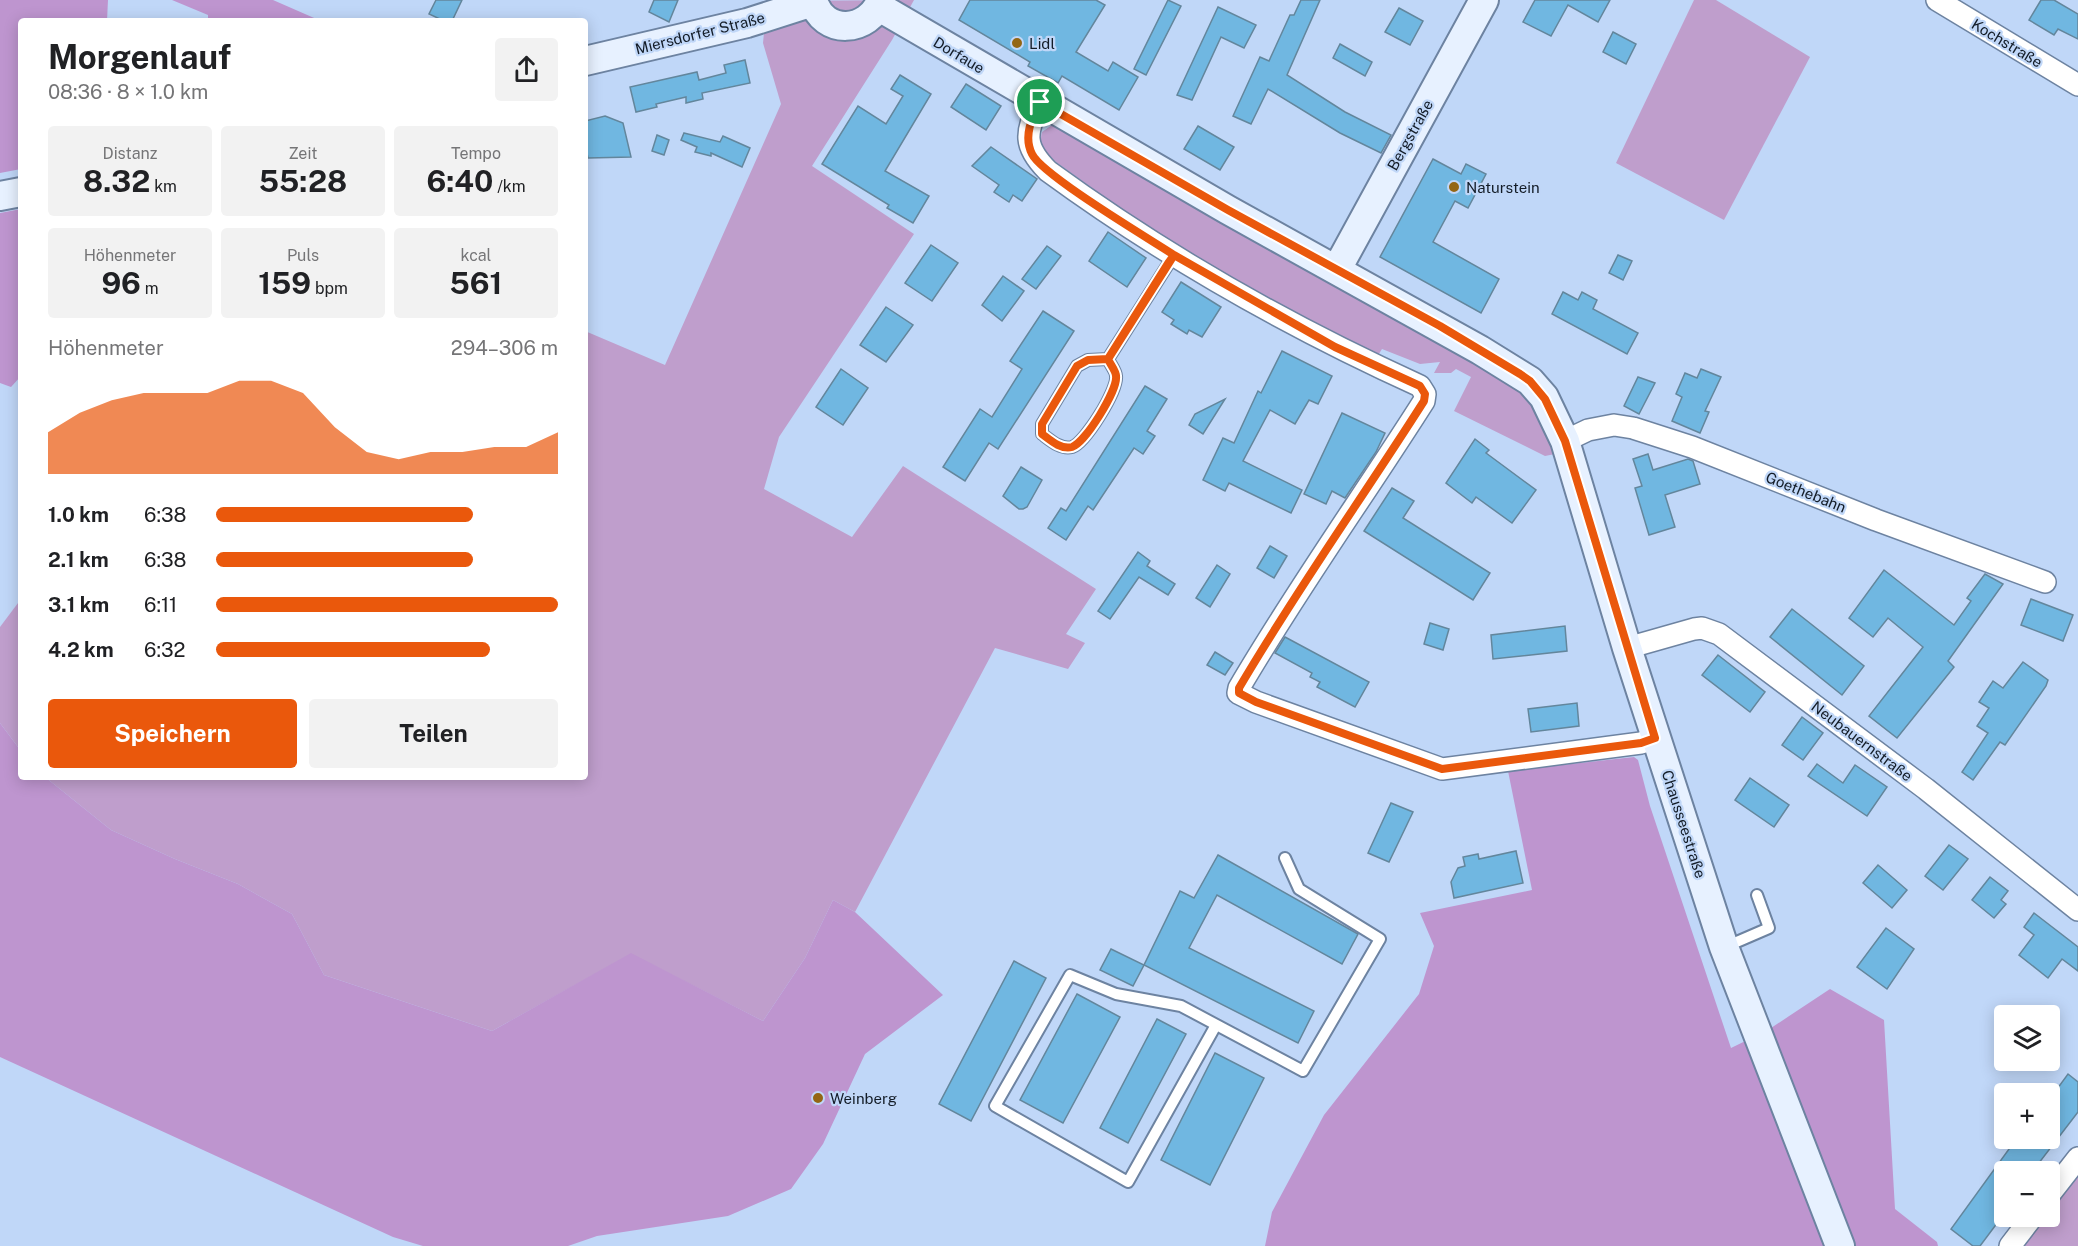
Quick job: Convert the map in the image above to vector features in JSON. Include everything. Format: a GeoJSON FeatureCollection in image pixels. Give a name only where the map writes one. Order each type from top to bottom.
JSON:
{"type":"FeatureCollection","features":[{"type":"Feature","properties":{"kind":"street","name":"Bergstraße"},"geometry":{"type":"LineString","coordinates":[[1337,269],[1484,0]]}},
{"type":"Feature","properties":{"kind":"street","name":"Kochstraße"},"geometry":{"type":"LineString","coordinates":[[1937,0],[2078,85]]}},
{"type":"Feature","properties":{"kind":"street"},"geometry":{"type":"LineString","coordinates":[[813,1],[822,16],[842,27],[863,23],[880,4]]}},
{"type":"Feature","properties":{"kind":"street","name":"Miersdorfer Straße"},"geometry":{"type":"LineString","coordinates":[[588,60],[747,23],[813,1]]}},
{"type":"Feature","properties":{"kind":"street","name":"Dorfaue"},"geometry":{"type":"LineString","coordinates":[[880,4],[1040,102],[1520,374],[1530,381],[1544,397]]}},
{"type":"Feature","properties":{"kind":"street"},"geometry":{"type":"LineString","coordinates":[[1040,102],[1029,127],[1028,141],[1032,155],[1057,177],[1174,255],[1335,347],[1420,386],[1425,394],[1424,401],[1383,465],[1302,585],[1245,677],[1239,693],[1277,710],[1442,769],[1641,743],[1655,738]]}},
{"type":"Feature","properties":{"kind":"street"},"geometry":{"type":"LineString","coordinates":[[0,196],[18,193]]}},
{"type":"Feature","properties":{"kind":"street","name":"Chausseestraße"},"geometry":{"type":"LineString","coordinates":[[1544,397],[1565,441],[1655,738],[1724,947],[1840,1246]]}},
{"type":"Feature","properties":{"kind":"street","name":"Goethebahn"},"geometry":{"type":"LineString","coordinates":[[1565,441],[1588,430],[1614,425],[1633,428],[1725,459],[1876,520],[2045,582]]}},
{"type":"Feature","properties":{"kind":"street","name":"Neubauernstraße"},"geometry":{"type":"LineString","coordinates":[[1627,648],[1694,629],[1702,628],[1719,634],[1926,789],[2078,910]]}},
{"type":"Feature","properties":{"kind":"street"},"geometry":{"type":"LineString","coordinates":[[2060,1181],[2078,1158]]}},
{"type":"Feature","properties":{"kind":"street"},"geometry":{"type":"LineString","coordinates":[[2010,1246],[2025,1227]]}},
{"type":"Feature","properties":{"kind":"lane"},"geometry":{"type":"LineString","coordinates":[[1108,359],[1174,255]]}},
{"type":"Feature","properties":{"kind":"lane"},"geometry":{"type":"LineString","coordinates":[[1108,359],[1116,376],[1113,393],[1081,440],[1072,447],[1062,447],[1042,434],[1042,424],[1073,370],[1088,360],[1108,359]]}},
{"type":"Feature","properties":{"kind":"lane"},"geometry":{"type":"LineString","coordinates":[[1216,1025],[1128,1182],[995,1106],[1070,975],[1116,994],[1181,1006],[1303,1071],[1380,939],[1299,889],[1285,858]]}},
{"type":"Feature","properties":{"kind":"lane"},"geometry":{"type":"LineString","coordinates":[[1724,947],[1769,928],[1756,895]]}},
{"type":"Feature","properties":{"kind":"shaded area"},"geometry":{"type":"Polygon","coordinates":[[[0,0],[108,0],[107,18],[18,18],[18,170],[0,173],[0,0]]]}},
{"type":"Feature","properties":{"kind":"shaded area"},"geometry":{"type":"Polygon","coordinates":[[[172,0],[273,0],[314,18],[208,18],[208,15],[172,0]]]}},
{"type":"Feature","properties":{"kind":"shaded area"},"geometry":{"type":"Polygon","coordinates":[[[914,0],[892,40],[812,166],[914,234],[779,437],[764,489],[852,537],[903,466],[1096,589],[1066,634],[1085,643],[1068,669],[995,648],[855,912],[833,900],[805,958],[763,1021],[631,954],[492,1031],[324,975],[292,914],[238,884],[111,830],[49,780],[588,780],[588,332],[665,365],[781,104],[763,43],[767,1],[914,0]]]}},
{"type":"Feature","properties":{"kind":"shaded area"},"geometry":{"type":"Polygon","coordinates":[[[1694,0],[1716,0],[1810,57],[1724,220],[1616,163],[1694,0]]]}},
{"type":"Feature","properties":{"kind":"shaded area"},"geometry":{"type":"Polygon","coordinates":[[[1052,125],[1511,384],[1534,407],[1555,454],[1545,456],[1454,411],[1471,377],[1456,369],[1451,373],[1434,373],[1440,362],[1420,364],[1382,349],[1375,360],[1179,251],[1056,162],[1041,141],[1042,132],[1052,125]]]}},
{"type":"Feature","properties":{"kind":"shaded area"},"geometry":{"type":"Polygon","coordinates":[[[18,210],[18,379],[11,387],[0,383],[0,213],[18,210]]]}},
{"type":"Feature","properties":{"kind":"shaded area"},"geometry":{"type":"Polygon","coordinates":[[[18,603],[18,747],[0,723],[0,627],[18,603]]]}},
{"type":"Feature","properties":{"kind":"shaded area"},"geometry":{"type":"Polygon","coordinates":[[[0,723],[18,747],[18,780],[49,780],[111,830],[238,884],[292,914],[324,975],[492,1031],[631,953],[763,1021],[805,958],[833,900],[855,912],[943,995],[865,1054],[823,1144],[791,1189],[728,1216],[597,1236],[568,1246],[423,1246],[393,1237],[0,1057],[0,723]]]}},
{"type":"Feature","properties":{"kind":"shaded area"},"geometry":{"type":"Polygon","coordinates":[[[1634,757],[1638,760],[1650,806],[1731,1048],[1768,1030],[1830,989],[1884,1020],[1895,1209],[1937,1242],[1938,1246],[1265,1246],[1272,1212],[1324,1115],[1419,994],[1434,946],[1420,913],[1532,890],[1508,771],[1634,757]]]}},
{"type":"Feature","properties":{"kind":"shaded area"},"geometry":{"type":"Polygon","coordinates":[[[2078,1173],[2078,1246],[2023,1246],[2038,1227],[2060,1227],[2060,1197],[2078,1173]]]}},
{"type":"Feature","properties":{"kind":"building"},"geometry":{"type":"Polygon","coordinates":[[[436,0],[462,0],[453,18],[438,18],[429,14],[436,0]]]}},
{"type":"Feature","properties":{"kind":"building"},"geometry":{"type":"Polygon","coordinates":[[[654,0],[678,0],[669,22],[649,12],[654,0]]]}},
{"type":"Feature","properties":{"kind":"building"},"geometry":{"type":"Polygon","coordinates":[[[970,0],[1096,0],[1105,5],[1076,52],[1108,71],[1113,62],[1138,77],[1119,110],[1062,76],[1058,83],[1028,66],[1030,62],[959,20],[970,0]]]}},
{"type":"Feature","properties":{"kind":"building"},"geometry":{"type":"Polygon","coordinates":[[[1168,0],[1181,6],[1146,75],[1134,69],[1168,0]]]}},
{"type":"Feature","properties":{"kind":"building"},"geometry":{"type":"Polygon","coordinates":[[[1301,0],[1320,0],[1287,75],[1345,112],[1391,135],[1381,153],[1340,133],[1268,89],[1251,124],[1233,116],[1260,57],[1269,61],[1290,15],[1294,15],[1301,0]]]}},
{"type":"Feature","properties":{"kind":"building"},"geometry":{"type":"Polygon","coordinates":[[[1535,0],[1610,0],[1598,22],[1568,5],[1551,36],[1523,22],[1535,0]]]}},
{"type":"Feature","properties":{"kind":"building"},"geometry":{"type":"Polygon","coordinates":[[[2041,0],[2054,0],[2078,14],[2078,39],[2058,29],[2054,35],[2029,20],[2041,0]]]}},
{"type":"Feature","properties":{"kind":"building"},"geometry":{"type":"Polygon","coordinates":[[[1218,7],[1256,25],[1244,48],[1221,37],[1192,100],[1177,95],[1218,7]]]}},
{"type":"Feature","properties":{"kind":"building"},"geometry":{"type":"Polygon","coordinates":[[[1399,8],[1423,21],[1410,45],[1385,32],[1399,8]]]}},
{"type":"Feature","properties":{"kind":"building"},"geometry":{"type":"Polygon","coordinates":[[[1613,32],[1636,44],[1626,64],[1603,52],[1613,32]]]}},
{"type":"Feature","properties":{"kind":"building"},"geometry":{"type":"Polygon","coordinates":[[[1340,44],[1372,62],[1365,76],[1333,58],[1340,44]]]}},
{"type":"Feature","properties":{"kind":"building"},"geometry":{"type":"Polygon","coordinates":[[[745,60],[750,83],[702,93],[703,99],[686,103],[686,97],[656,104],[657,107],[636,112],[630,87],[697,72],[699,80],[726,73],[724,65],[745,60]]]}},
{"type":"Feature","properties":{"kind":"building"},"geometry":{"type":"Polygon","coordinates":[[[900,75],[931,94],[885,171],[929,196],[913,223],[887,208],[889,205],[822,164],[858,106],[886,124],[903,96],[891,89],[900,75]]]}},
{"type":"Feature","properties":{"kind":"building"},"geometry":{"type":"Polygon","coordinates":[[[966,84],[1001,106],[986,130],[951,107],[966,84]]]}},
{"type":"Feature","properties":{"kind":"building"},"geometry":{"type":"Polygon","coordinates":[[[605,116],[623,123],[631,157],[588,158],[588,120],[605,116]]]}},
{"type":"Feature","properties":{"kind":"building"},"geometry":{"type":"Polygon","coordinates":[[[1198,126],[1234,147],[1220,170],[1184,149],[1198,126]]]}},
{"type":"Feature","properties":{"kind":"building"},"geometry":{"type":"Polygon","coordinates":[[[684,133],[720,142],[723,136],[750,148],[742,167],[711,153],[711,156],[695,152],[697,147],[681,140],[684,133]]]}},
{"type":"Feature","properties":{"kind":"building"},"geometry":{"type":"Polygon","coordinates":[[[657,135],[669,140],[664,155],[652,151],[657,135]]]}},
{"type":"Feature","properties":{"kind":"building"},"geometry":{"type":"Polygon","coordinates":[[[991,147],[1037,179],[1022,201],[1013,195],[1009,202],[994,192],[999,185],[972,166],[991,147]]]}},
{"type":"Feature","properties":{"kind":"building"},"geometry":{"type":"Polygon","coordinates":[[[1433,159],[1461,174],[1466,164],[1486,174],[1468,208],[1455,201],[1433,242],[1499,279],[1481,313],[1380,257],[1433,159]]]}},
{"type":"Feature","properties":{"kind":"building"},"geometry":{"type":"Polygon","coordinates":[[[1108,232],[1146,258],[1127,287],[1089,261],[1108,232]]]}},
{"type":"Feature","properties":{"kind":"building"},"geometry":{"type":"Polygon","coordinates":[[[931,245],[958,263],[932,301],[905,283],[931,245]]]}},
{"type":"Feature","properties":{"kind":"building"},"geometry":{"type":"Polygon","coordinates":[[[1047,246],[1061,256],[1036,289],[1022,279],[1047,246]]]}},
{"type":"Feature","properties":{"kind":"building"},"geometry":{"type":"Polygon","coordinates":[[[1618,255],[1632,261],[1623,280],[1609,273],[1618,255]]]}},
{"type":"Feature","properties":{"kind":"building"},"geometry":{"type":"Polygon","coordinates":[[[1003,276],[1024,291],[1002,321],[982,305],[1003,276]]]}},
{"type":"Feature","properties":{"kind":"building"},"geometry":{"type":"Polygon","coordinates":[[[1181,282],[1221,307],[1202,337],[1189,330],[1187,334],[1171,324],[1174,320],[1162,312],[1181,282]]]}},
{"type":"Feature","properties":{"kind":"building"},"geometry":{"type":"Polygon","coordinates":[[[1563,292],[1578,300],[1582,292],[1597,300],[1593,309],[1638,333],[1627,354],[1552,314],[1563,292]]]}},
{"type":"Feature","properties":{"kind":"building"},"geometry":{"type":"Polygon","coordinates":[[[886,307],[913,325],[886,362],[860,345],[886,307]]]}},
{"type":"Feature","properties":{"kind":"building"},"geometry":{"type":"Polygon","coordinates":[[[1043,311],[1074,331],[998,449],[989,443],[965,481],[943,467],[980,409],[992,417],[1022,369],[1010,361],[1043,311]]]}},
{"type":"Feature","properties":{"kind":"building"},"geometry":{"type":"Polygon","coordinates":[[[1282,351],[1332,376],[1318,404],[1309,400],[1295,424],[1270,410],[1243,461],[1302,490],[1291,513],[1229,483],[1225,491],[1203,480],[1223,438],[1234,443],[1258,391],[1261,393],[1282,351]]]}},
{"type":"Feature","properties":{"kind":"building"},"geometry":{"type":"Polygon","coordinates":[[[841,369],[868,388],[843,425],[816,407],[841,369]]]}},
{"type":"Feature","properties":{"kind":"building"},"geometry":{"type":"Polygon","coordinates":[[[1701,369],[1721,377],[1705,411],[1709,412],[1700,433],[1672,421],[1682,397],[1676,394],[1685,373],[1697,378],[1701,369]]]}},
{"type":"Feature","properties":{"kind":"building"},"geometry":{"type":"Polygon","coordinates":[[[1638,377],[1655,383],[1639,414],[1624,406],[1638,377]]]}},
{"type":"Feature","properties":{"kind":"building"},"geometry":{"type":"Polygon","coordinates":[[[1145,386],[1167,399],[1147,431],[1155,436],[1143,454],[1134,448],[1093,510],[1088,506],[1066,540],[1048,528],[1061,508],[1066,511],[1145,386]]]}},
{"type":"Feature","properties":{"kind":"building"},"geometry":{"type":"Polygon","coordinates":[[[1225,399],[1203,434],[1189,425],[1195,414],[1225,399]]]}},
{"type":"Feature","properties":{"kind":"building"},"geometry":{"type":"Polygon","coordinates":[[[1342,413],[1385,433],[1376,452],[1345,498],[1332,491],[1326,504],[1304,494],[1342,413]]]}},
{"type":"Feature","properties":{"kind":"building"},"geometry":{"type":"Polygon","coordinates":[[[1475,439],[1489,450],[1486,453],[1536,490],[1512,523],[1476,497],[1472,503],[1446,483],[1475,439]]]}},
{"type":"Feature","properties":{"kind":"building"},"geometry":{"type":"Polygon","coordinates":[[[1648,454],[1653,470],[1688,459],[1693,461],[1700,484],[1665,495],[1675,527],[1649,535],[1635,488],[1642,486],[1633,459],[1648,454]]]}},
{"type":"Feature","properties":{"kind":"building"},"geometry":{"type":"Polygon","coordinates":[[[1021,467],[1042,480],[1027,507],[1019,509],[1003,496],[1021,467]]]}},
{"type":"Feature","properties":{"kind":"building"},"geometry":{"type":"Polygon","coordinates":[[[1392,488],[1414,501],[1403,518],[1490,573],[1473,600],[1364,531],[1392,488]]]}},
{"type":"Feature","properties":{"kind":"building"},"geometry":{"type":"Polygon","coordinates":[[[1270,546],[1287,556],[1274,578],[1257,568],[1270,546]]]}},
{"type":"Feature","properties":{"kind":"building"},"geometry":{"type":"Polygon","coordinates":[[[1138,552],[1150,561],[1147,566],[1175,584],[1168,595],[1139,577],[1110,619],[1098,611],[1138,552]]]}},
{"type":"Feature","properties":{"kind":"building"},"geometry":{"type":"Polygon","coordinates":[[[1217,565],[1230,574],[1210,607],[1196,598],[1217,565]]]}},
{"type":"Feature","properties":{"kind":"building"},"geometry":{"type":"Polygon","coordinates":[[[1884,570],[1954,625],[1971,601],[1967,598],[1985,574],[2003,584],[1948,661],[1954,667],[1897,738],[1869,716],[1923,647],[1888,618],[1873,637],[1849,618],[1884,570]]]}},
{"type":"Feature","properties":{"kind":"building"},"geometry":{"type":"Polygon","coordinates":[[[2031,599],[2073,615],[2063,641],[2021,625],[2031,599]]]}},
{"type":"Feature","properties":{"kind":"building"},"geometry":{"type":"Polygon","coordinates":[[[1792,609],[1864,666],[1842,695],[1770,637],[1792,609]]]}},
{"type":"Feature","properties":{"kind":"building"},"geometry":{"type":"Polygon","coordinates":[[[1430,623],[1449,629],[1443,650],[1424,644],[1430,623]]]}},
{"type":"Feature","properties":{"kind":"building"},"geometry":{"type":"Polygon","coordinates":[[[1565,626],[1567,651],[1493,659],[1491,635],[1565,626]]]}},
{"type":"Feature","properties":{"kind":"building"},"geometry":{"type":"Polygon","coordinates":[[[1285,637],[1369,682],[1355,707],[1317,687],[1320,682],[1310,677],[1312,673],[1275,653],[1285,637]]]}},
{"type":"Feature","properties":{"kind":"building"},"geometry":{"type":"Polygon","coordinates":[[[1215,652],[1233,663],[1225,675],[1207,665],[1215,652]]]}},
{"type":"Feature","properties":{"kind":"building"},"geometry":{"type":"Polygon","coordinates":[[[1718,655],[1765,692],[1750,712],[1702,675],[1718,655]]]}},
{"type":"Feature","properties":{"kind":"building"},"geometry":{"type":"Polygon","coordinates":[[[2023,662],[2048,680],[2046,686],[2005,745],[2000,742],[1973,780],[1962,772],[1988,733],[1977,726],[1989,708],[1979,702],[1993,681],[2003,688],[2023,662]]]}},
{"type":"Feature","properties":{"kind":"building"},"geometry":{"type":"Polygon","coordinates":[[[1577,703],[1579,726],[1531,732],[1528,709],[1577,703]]]}},
{"type":"Feature","properties":{"kind":"building"},"geometry":{"type":"Polygon","coordinates":[[[1802,717],[1823,733],[1803,760],[1782,745],[1802,717]]]}},
{"type":"Feature","properties":{"kind":"building"},"geometry":{"type":"Polygon","coordinates":[[[1817,764],[1843,783],[1855,765],[1887,787],[1867,816],[1808,776],[1817,764]]]}},
{"type":"Feature","properties":{"kind":"building"},"geometry":{"type":"Polygon","coordinates":[[[1750,778],[1789,805],[1774,827],[1735,800],[1750,778]]]}},
{"type":"Feature","properties":{"kind":"building"},"geometry":{"type":"Polygon","coordinates":[[[1391,803],[1413,812],[1389,862],[1368,853],[1391,803]]]}},
{"type":"Feature","properties":{"kind":"building"},"geometry":{"type":"Polygon","coordinates":[[[1949,845],[1968,859],[1943,890],[1925,876],[1949,845]]]}},
{"type":"Feature","properties":{"kind":"building"},"geometry":{"type":"Polygon","coordinates":[[[1516,851],[1523,883],[1454,898],[1451,882],[1458,868],[1465,866],[1463,857],[1478,854],[1479,859],[1516,851]]]}},
{"type":"Feature","properties":{"kind":"building"},"geometry":{"type":"Polygon","coordinates":[[[1218,855],[1358,934],[1342,964],[1217,895],[1189,948],[1314,1011],[1298,1043],[1144,965],[1180,891],[1194,898],[1218,855]]]}},
{"type":"Feature","properties":{"kind":"building"},"geometry":{"type":"Polygon","coordinates":[[[1878,865],[1907,890],[1892,908],[1863,883],[1878,865]]]}},
{"type":"Feature","properties":{"kind":"building"},"geometry":{"type":"Polygon","coordinates":[[[1990,877],[2008,891],[2001,900],[2006,904],[1994,918],[1972,900],[1990,877]]]}},
{"type":"Feature","properties":{"kind":"building"},"geometry":{"type":"Polygon","coordinates":[[[2034,913],[2078,947],[2078,971],[2062,959],[2048,978],[2019,955],[2034,935],[2024,927],[2034,913]]]}},
{"type":"Feature","properties":{"kind":"building"},"geometry":{"type":"Polygon","coordinates":[[[1886,928],[1914,949],[1887,989],[1857,967],[1886,928]]]}},
{"type":"Feature","properties":{"kind":"building"},"geometry":{"type":"Polygon","coordinates":[[[1111,949],[1144,965],[1133,986],[1100,970],[1111,949]]]}},
{"type":"Feature","properties":{"kind":"building"},"geometry":{"type":"Polygon","coordinates":[[[1014,961],[1046,978],[971,1121],[939,1104],[1014,961]]]}},
{"type":"Feature","properties":{"kind":"building"},"geometry":{"type":"Polygon","coordinates":[[[1077,994],[1120,1017],[1063,1123],[1020,1100],[1077,994]]]}},
{"type":"Feature","properties":{"kind":"building"},"geometry":{"type":"Polygon","coordinates":[[[1157,1019],[1186,1034],[1128,1143],[1100,1128],[1157,1019]]]}},
{"type":"Feature","properties":{"kind":"building"},"geometry":{"type":"Polygon","coordinates":[[[1215,1053],[1264,1078],[1210,1185],[1161,1160],[1215,1053]]]}},
{"type":"Feature","properties":{"kind":"building"},"geometry":{"type":"Polygon","coordinates":[[[2068,1074],[2078,1082],[2078,1112],[2060,1135],[2060,1085],[2068,1074]]]}},
{"type":"Feature","properties":{"kind":"building"},"geometry":{"type":"Polygon","coordinates":[[[2009,1149],[2050,1149],[2040,1161],[2000,1161],[2009,1149]]]}},
{"type":"Feature","properties":{"kind":"building"},"geometry":{"type":"Polygon","coordinates":[[[1994,1170],[1994,1227],[1980,1246],[1973,1246],[1951,1229],[1994,1170]]]}},
{"type":"Feature","properties":{"kind":"place","name":"Lidl"},"geometry":{"type":"Point","coordinates":[1017,43]}},
{"type":"Feature","properties":{"kind":"place","name":"Naturstein"},"geometry":{"type":"Point","coordinates":[1454,187]}},
{"type":"Feature","properties":{"kind":"place","name":"Weinberg"},"geometry":{"type":"Point","coordinates":[818,1098]}},
{"type":"Feature","properties":{"kind":"route"},"geometry":{"type":"LineString","coordinates":[[1040,102],[1029,127],[1028,141],[1032,155],[1048,171],[1174,255],[1108,359],[1116,376],[1113,393],[1081,440],[1072,447],[1062,447],[1042,434],[1042,424],[1073,370],[1088,360],[1108,359],[1169,262],[1174,255],[1335,347],[1420,386],[1425,394],[1424,401],[1383,465],[1302,585],[1239,688],[1239,693],[1256,702],[1442,769],[1641,743],[1655,738],[1565,441],[1545,399],[1530,381],[1440,326],[1228,210],[1160,168],[1040,102]]}}]}
